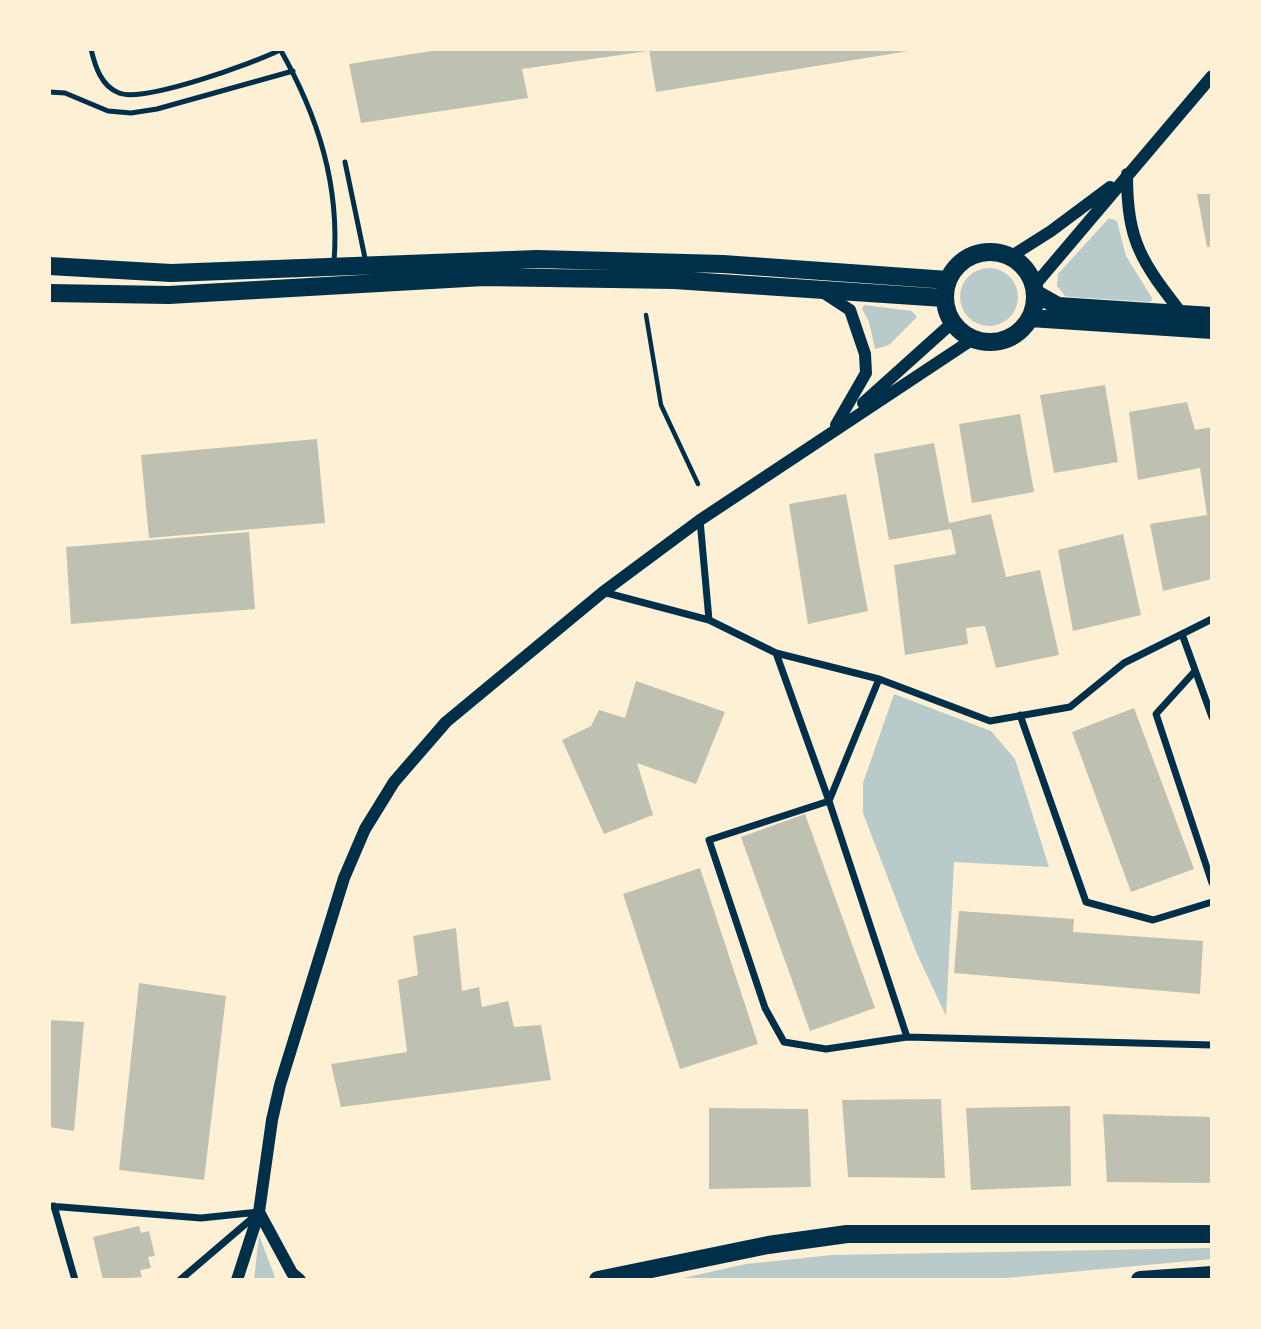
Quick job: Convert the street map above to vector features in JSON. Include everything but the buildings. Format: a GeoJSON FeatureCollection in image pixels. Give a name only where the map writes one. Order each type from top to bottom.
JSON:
{"type":"FeatureCollection","features":[{"type":"Feature","properties":{"kind":"main road"},"geometry":{"type":"LineString","coordinates":[[1034,289],[1030,318],[1011,337],[985,342],[973,339],[952,323],[946,289],[955,267],[981,253],[996,252],[1010,257],[1025,269],[1034,289],[1058,306],[1212,316]]}},
{"type":"Feature","properties":{"kind":"main road"},"geometry":{"type":"LineString","coordinates":[[49,293],[169,295],[336,276],[366,266],[537,259],[723,264],[946,289]]}},
{"type":"Feature","properties":{"kind":"main road"},"geometry":{"type":"LineString","coordinates":[[49,267],[171,273],[625,279],[819,290],[946,289]]}},
{"type":"Feature","properties":{"kind":"main road"},"geometry":{"type":"LineString","coordinates":[[1030,318],[1212,330]]}},
{"type":"Feature","properties":{"kind":"main road"},"geometry":{"type":"LineString","coordinates":[[598,1280],[768,1245],[846,1234],[1212,1234]]}},
{"type":"Feature","properties":{"kind":"main road"},"geometry":{"type":"LineString","coordinates":[[1140,1280],[1212,1275]]}},
{"type":"Feature","properties":{"kind":"street"},"geometry":{"type":"LineString","coordinates":[[1034,289],[1127,174],[1212,76]]}},
{"type":"Feature","properties":{"kind":"street"},"geometry":{"type":"LineString","coordinates":[[1010,257],[1051,231],[1127,174]]}},
{"type":"Feature","properties":{"kind":"street"},"geometry":{"type":"LineString","coordinates":[[1127,174],[1127,213],[1136,245],[1150,272],[1183,314]]}},
{"type":"Feature","properties":{"kind":"street"},"geometry":{"type":"LineString","coordinates":[[819,290],[850,310],[865,354],[866,373],[834,429]]}},
{"type":"Feature","properties":{"kind":"street"},"geometry":{"type":"LineString","coordinates":[[834,429],[952,323]]}},
{"type":"Feature","properties":{"kind":"street"},"geometry":{"type":"LineString","coordinates":[[237,1280],[259,1212],[268,1143],[280,1085],[344,878],[365,829],[394,782],[446,722],[603,592],[700,520],[973,339]]}},
{"type":"Feature","properties":{"kind":"street"},"geometry":{"type":"LineString","coordinates":[[700,520],[709,620]]}},
{"type":"Feature","properties":{"kind":"street"},"geometry":{"type":"LineString","coordinates":[[603,592],[709,620],[776,653],[879,679],[990,721],[1070,707],[1124,663],[1212,619]]}},
{"type":"Feature","properties":{"kind":"street"},"geometry":{"type":"LineString","coordinates":[[1182,634],[1212,717]]}},
{"type":"Feature","properties":{"kind":"street"},"geometry":{"type":"LineString","coordinates":[[776,653],[829,801],[907,1037]]}},
{"type":"Feature","properties":{"kind":"street"},"geometry":{"type":"LineString","coordinates":[[1195,671],[1156,713],[1212,883]]}},
{"type":"Feature","properties":{"kind":"street"},"geometry":{"type":"LineString","coordinates":[[879,679],[829,801],[709,840],[765,1008],[784,1042],[826,1049],[907,1037],[1212,1045]]}},
{"type":"Feature","properties":{"kind":"street"},"geometry":{"type":"LineString","coordinates":[[1020,715],[1086,902],[1153,920],[1212,902]]}},
{"type":"Feature","properties":{"kind":"street"},"geometry":{"type":"LineString","coordinates":[[75,1280],[51,1206],[201,1218],[259,1212]]}},
{"type":"Feature","properties":{"kind":"street"},"geometry":{"type":"LineString","coordinates":[[180,1280],[259,1212]]}},
{"type":"Feature","properties":{"kind":"street"},"geometry":{"type":"LineString","coordinates":[[259,1212],[292,1273],[300,1280]]}},
{"type":"Feature","properties":{"kind":"lane"},"geometry":{"type":"LineString","coordinates":[[91,49],[105,84],[121,94],[143,94],[250,65],[280,49],[293,71],[328,164],[337,221],[336,276]]}},
{"type":"Feature","properties":{"kind":"lane"},"geometry":{"type":"LineString","coordinates":[[49,93],[65,93],[108,111],[131,113],[157,109],[293,71]]}},
{"type":"Feature","properties":{"kind":"lane"},"geometry":{"type":"LineString","coordinates":[[345,162],[366,266]]}},
{"type":"Feature","properties":{"kind":"path"},"geometry":{"type":"LineString","coordinates":[[646,315],[661,405],[698,484]]}},
{"type":"Feature","properties":{"kind":"shaded area"},"geometry":{"type":"Polygon","coordinates":[[[1109,218],[1117,221],[1126,256],[1152,298],[1151,302],[1065,296],[1057,286],[1058,274],[1109,218]]]}},
{"type":"Feature","properties":{"kind":"shaded area"},"geometry":{"type":"Polygon","coordinates":[[[989,268],[1000,270],[1013,281],[1018,297],[1016,308],[1005,321],[989,326],[978,324],[965,313],[960,297],[962,286],[973,273],[989,268]]]}},
{"type":"Feature","properties":{"kind":"shaded area"},"geometry":{"type":"Polygon","coordinates":[[[864,305],[912,311],[917,317],[889,345],[875,349],[869,322],[862,309],[864,305]]]}},
{"type":"Feature","properties":{"kind":"shaded area"},"geometry":{"type":"Polygon","coordinates":[[[894,694],[991,731],[1015,759],[1049,867],[954,862],[946,1016],[917,954],[863,813],[863,783],[894,694]]]}},
{"type":"Feature","properties":{"kind":"shaded area"},"geometry":{"type":"Polygon","coordinates":[[[259,1235],[276,1280],[254,1280],[259,1235]]]}},
{"type":"Feature","properties":{"kind":"shaded area"},"geometry":{"type":"Polygon","coordinates":[[[1212,1248],[1212,1259],[984,1280],[674,1280],[746,1264],[832,1255],[1212,1248]]]}}]}
